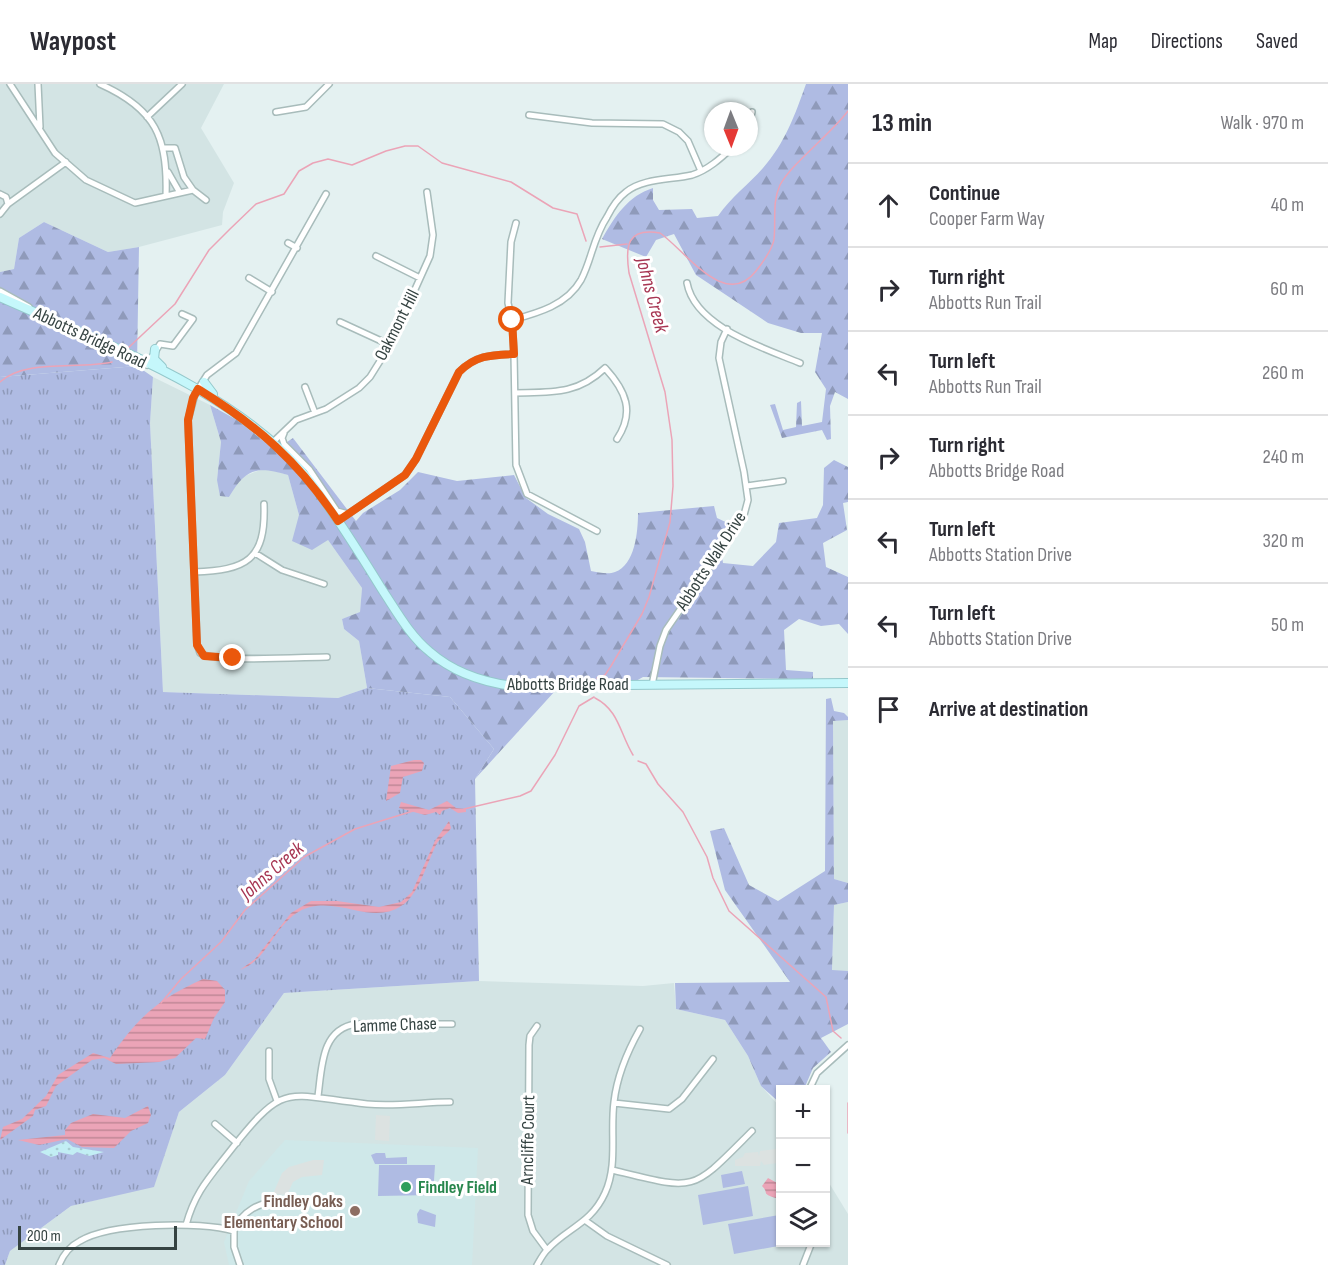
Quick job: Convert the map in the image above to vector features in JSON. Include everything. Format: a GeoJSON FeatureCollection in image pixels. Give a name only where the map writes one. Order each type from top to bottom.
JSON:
{"type":"FeatureCollection","features":[{"type":"Feature","properties":{"kind":"main road","name":"Abbotts Bridge Road"},"geometry":{"type":"LineString","coordinates":[[0,297],[179,379],[201,385],[273,442],[309,480],[415,638],[440,660],[459,672],[493,683],[513,686],[848,683]]}},
{"type":"Feature","properties":{"kind":"main road","name":"Abbotts Bridge Road"},"geometry":{"type":"LineString","coordinates":[[154,349],[155,362],[178,374],[179,379]]}},
{"type":"Feature","properties":{"kind":"street"},"geometry":{"type":"LineString","coordinates":[[10,84],[55,153],[86,180],[135,203],[193,190]]}},
{"type":"Feature","properties":{"kind":"street"},"geometry":{"type":"LineString","coordinates":[[38,84],[40,129]]}},
{"type":"Feature","properties":{"kind":"street"},"geometry":{"type":"LineString","coordinates":[[100,84],[120,93],[147,117],[160,134],[167,171],[166,196]]}},
{"type":"Feature","properties":{"kind":"street"},"geometry":{"type":"LineString","coordinates":[[147,117],[182,84]]}},
{"type":"Feature","properties":{"kind":"street"},"geometry":{"type":"LineString","coordinates":[[276,112],[306,107],[329,84]]}},
{"type":"Feature","properties":{"kind":"street"},"geometry":{"type":"LineString","coordinates":[[529,114],[592,123],[663,124],[688,141],[701,171]]}},
{"type":"Feature","properties":{"kind":"street"},"geometry":{"type":"LineString","coordinates":[[163,148],[175,148],[184,177],[193,190],[206,200]]}},
{"type":"Feature","properties":{"kind":"street"},"geometry":{"type":"LineString","coordinates":[[512,320],[544,311],[570,294],[580,281],[594,238],[616,202],[625,192],[635,186],[701,171],[721,156]]}},
{"type":"Feature","properties":{"kind":"street"},"geometry":{"type":"LineString","coordinates":[[0,214],[8,204],[66,162]]}},
{"type":"Feature","properties":{"kind":"street"},"geometry":{"type":"LineString","coordinates":[[167,171],[180,193]]}},
{"type":"Feature","properties":{"kind":"street","name":"Oakmont Hill"},"geometry":{"type":"LineString","coordinates":[[273,442],[296,420],[340,401],[358,387],[370,377],[390,345],[430,256],[433,235],[427,192]]}},
{"type":"Feature","properties":{"kind":"street"},"geometry":{"type":"LineString","coordinates":[[0,194],[6,197],[8,204]]}},
{"type":"Feature","properties":{"kind":"street"},"geometry":{"type":"LineString","coordinates":[[326,194],[236,353],[207,375],[193,398],[188,420],[197,645],[200,653],[207,657],[233,658],[327,657]]}},
{"type":"Feature","properties":{"kind":"street"},"geometry":{"type":"LineString","coordinates":[[516,223],[511,242],[508,287],[514,354],[516,465],[527,494],[597,531]]}},
{"type":"Feature","properties":{"kind":"street"},"geometry":{"type":"LineString","coordinates":[[288,243],[297,248]]}},
{"type":"Feature","properties":{"kind":"street"},"geometry":{"type":"LineString","coordinates":[[376,256],[420,278]]}},
{"type":"Feature","properties":{"kind":"street"},"geometry":{"type":"LineString","coordinates":[[249,278],[272,292]]}},
{"type":"Feature","properties":{"kind":"street"},"geometry":{"type":"LineString","coordinates":[[687,284],[690,298],[727,329],[756,345],[800,363]]}},
{"type":"Feature","properties":{"kind":"street"},"geometry":{"type":"LineString","coordinates":[[0,291],[38,314]]}},
{"type":"Feature","properties":{"kind":"street"},"geometry":{"type":"LineString","coordinates":[[144,363],[160,344],[173,346],[193,319],[182,314]]}},
{"type":"Feature","properties":{"kind":"street"},"geometry":{"type":"LineString","coordinates":[[340,322],[390,345]]}},
{"type":"Feature","properties":{"kind":"street","name":"Abbotts Walk Drive"},"geometry":{"type":"LineString","coordinates":[[652,685],[660,646],[666,630],[744,515],[747,486],[719,358],[721,342],[727,329]]}},
{"type":"Feature","properties":{"kind":"street"},"geometry":{"type":"LineString","coordinates":[[338,521],[405,475],[416,459],[459,372],[468,363],[486,355],[514,354]]}},
{"type":"Feature","properties":{"kind":"street"},"geometry":{"type":"LineString","coordinates":[[515,393],[570,389],[590,382],[605,368],[619,386],[628,405],[626,421],[617,439]]}},
{"type":"Feature","properties":{"kind":"street"},"geometry":{"type":"LineString","coordinates":[[305,387],[315,413]]}},
{"type":"Feature","properties":{"kind":"street"},"geometry":{"type":"LineString","coordinates":[[287,428],[282,438],[284,444],[309,470],[337,511],[348,514]]}},
{"type":"Feature","properties":{"kind":"street"},"geometry":{"type":"LineString","coordinates":[[747,486],[783,481]]}},
{"type":"Feature","properties":{"kind":"street"},"geometry":{"type":"LineString","coordinates":[[194,572],[233,568],[255,553],[263,537],[264,504]]}},
{"type":"Feature","properties":{"kind":"street"},"geometry":{"type":"LineString","coordinates":[[255,553],[282,570],[324,584]]}},
{"type":"Feature","properties":{"kind":"street"},"geometry":{"type":"LineString","coordinates":[[195,660],[200,653]]}},
{"type":"Feature","properties":{"kind":"street","name":"Lamme Chase"},"geometry":{"type":"LineString","coordinates":[[318,1095],[325,1048],[329,1040],[341,1028],[356,1024],[452,1024]]}},
{"type":"Feature","properties":{"kind":"street","name":"Arncliffe Court"},"geometry":{"type":"LineString","coordinates":[[537,1026],[530,1036],[529,1046],[527,1204],[532,1231],[547,1250]]}},
{"type":"Feature","properties":{"kind":"street"},"geometry":{"type":"LineString","coordinates":[[537,1265],[547,1250],[586,1221],[605,1193],[612,1170],[614,1103],[621,1072],[640,1029]]}},
{"type":"Feature","properties":{"kind":"street"},"geometry":{"type":"LineString","coordinates":[[810,1085],[817,1073],[848,1045]]}},
{"type":"Feature","properties":{"kind":"street"},"geometry":{"type":"LineString","coordinates":[[269,1051],[269,1079],[278,1101]]}},
{"type":"Feature","properties":{"kind":"street"},"geometry":{"type":"LineString","coordinates":[[614,1103],[669,1109],[682,1099],[713,1059]]}},
{"type":"Feature","properties":{"kind":"street"},"geometry":{"type":"LineString","coordinates":[[186,1225],[195,1197],[256,1118],[278,1101],[292,1096],[318,1095],[383,1105],[450,1102]]}},
{"type":"Feature","properties":{"kind":"street"},"geometry":{"type":"LineString","coordinates":[[214,1124],[237,1143]]}},
{"type":"Feature","properties":{"kind":"street"},"geometry":{"type":"LineString","coordinates":[[612,1170],[667,1184],[688,1185],[704,1178],[752,1131]]}},
{"type":"Feature","properties":{"kind":"street"},"geometry":{"type":"LineString","coordinates":[[240,1265],[234,1247],[234,1231],[249,1210],[265,1203],[280,1201]]}},
{"type":"Feature","properties":{"kind":"street"},"geometry":{"type":"LineString","coordinates":[[586,1221],[607,1236],[667,1265]]}},
{"type":"Feature","properties":{"kind":"street"},"geometry":{"type":"LineString","coordinates":[[59,1265],[71,1248],[91,1236],[150,1226],[186,1225],[234,1231]]}},
{"type":"Feature","properties":{"kind":"street"},"geometry":{"type":"LineString","coordinates":[[803,1265],[810,1247]]}},
{"type":"Feature","properties":{"kind":"shaded area"},"geometry":{"type":"Polygon","coordinates":[[[0,84],[224,84],[201,128],[234,183],[223,212],[222,225],[139,247],[108,252],[44,222],[19,238],[14,269],[0,272],[0,84]]]}},
{"type":"Feature","properties":{"kind":"shaded area"},"geometry":{"type":"Polygon","coordinates":[[[153,377],[210,405],[221,442],[217,480],[229,497],[240,478],[265,468],[288,475],[299,515],[328,540],[362,588],[360,613],[342,619],[344,629],[359,641],[367,688],[338,698],[163,692],[150,423],[153,377]]]}},
{"type":"Feature","properties":{"kind":"shaded area"},"geometry":{"type":"Polygon","coordinates":[[[833,720],[848,720],[848,883],[834,879],[833,720]]]}},
{"type":"Feature","properties":{"kind":"shaded area"},"geometry":{"type":"Polygon","coordinates":[[[421,760],[424,763],[422,771],[403,777],[400,793],[386,801],[391,766],[421,760]]]}},
{"type":"Feature","properties":{"kind":"shaded area"},"geometry":{"type":"Polygon","coordinates":[[[447,801],[456,808],[466,809],[466,812],[458,813],[450,808],[442,811],[440,815],[436,812],[425,815],[399,808],[401,802],[429,810],[447,801]]]}},
{"type":"Feature","properties":{"kind":"shaded area"},"geometry":{"type":"Polygon","coordinates":[[[449,821],[451,828],[438,842],[418,887],[401,906],[389,911],[374,913],[341,907],[306,908],[291,917],[258,959],[240,970],[255,959],[291,913],[311,901],[337,901],[379,907],[401,902],[412,892],[435,841],[449,821]]]}},
{"type":"Feature","properties":{"kind":"shaded area"},"geometry":{"type":"Polygon","coordinates":[[[848,902],[848,971],[832,971],[834,905],[848,902]]]}},
{"type":"Feature","properties":{"kind":"shaded area"},"geometry":{"type":"Polygon","coordinates":[[[203,979],[217,981],[225,990],[225,1002],[214,1018],[205,1039],[196,1038],[175,1058],[159,1062],[116,1064],[104,1058],[92,1060],[56,1086],[46,1106],[35,1110],[33,1116],[0,1140],[3,1127],[22,1119],[46,1096],[58,1075],[93,1053],[110,1058],[130,1031],[150,1011],[173,994],[203,979]]]}},
{"type":"Feature","properties":{"kind":"shaded area"},"geometry":{"type":"Polygon","coordinates":[[[479,981],[643,986],[674,983],[676,1009],[725,1020],[748,1056],[761,1086],[776,1103],[776,1247],[830,1247],[830,1185],[848,1214],[848,1265],[5,1265],[10,1251],[71,1206],[154,1186],[179,1112],[225,1075],[284,993],[479,981]]]}},
{"type":"Feature","properties":{"kind":"shaded area"},"geometry":{"type":"Polygon","coordinates":[[[148,1106],[151,1115],[148,1123],[131,1131],[114,1148],[82,1147],[67,1139],[39,1145],[18,1140],[65,1135],[65,1130],[71,1123],[93,1114],[125,1118],[148,1106]]]}},
{"type":"Feature","properties":{"kind":"shaded area"},"geometry":{"type":"Polygon","coordinates":[[[376,1115],[390,1116],[389,1141],[375,1140],[376,1115]]]}},
{"type":"Feature","properties":{"kind":"shaded area","name":"Findley Oaks Elementary School"},"geometry":{"type":"Polygon","coordinates":[[[285,1140],[478,1148],[472,1265],[229,1265],[224,1242],[249,1181],[285,1140]]]}},
{"type":"Feature","properties":{"kind":"shaded area"},"geometry":{"type":"Polygon","coordinates":[[[776,1149],[776,1163],[764,1165],[761,1161],[760,1166],[735,1166],[735,1160],[743,1157],[745,1153],[758,1152],[759,1156],[760,1151],[776,1149]]]}},
{"type":"Feature","properties":{"kind":"shaded area"},"geometry":{"type":"Polygon","coordinates":[[[313,1160],[324,1160],[322,1175],[302,1177],[293,1182],[287,1195],[273,1194],[282,1173],[289,1167],[313,1160]]]}},
{"type":"Feature","properties":{"kind":"shaded area"},"geometry":{"type":"Polygon","coordinates":[[[768,1178],[776,1182],[776,1198],[767,1194],[762,1186],[768,1178]]]}},
{"type":"Feature","properties":{"kind":"green space"},"geometry":{"type":"Polygon","coordinates":[[[806,84],[848,84],[848,399],[835,392],[830,406],[831,439],[827,440],[822,430],[782,438],[770,405],[775,404],[783,430],[796,427],[797,403],[801,401],[802,426],[822,422],[826,389],[815,372],[822,333],[801,333],[768,323],[696,275],[674,234],[656,240],[646,257],[602,239],[612,222],[629,202],[653,188],[653,200],[659,210],[692,209],[697,218],[718,216],[763,168],[777,149],[793,118],[806,84]]]}},
{"type":"Feature","properties":{"kind":"green space"},"geometry":{"type":"Polygon","coordinates":[[[44,222],[108,252],[139,247],[137,366],[0,377],[0,272],[14,269],[19,238],[44,222]]]}},
{"type":"Feature","properties":{"kind":"green space"},"geometry":{"type":"Polygon","coordinates":[[[137,366],[153,377],[150,423],[163,692],[338,698],[367,688],[450,697],[494,749],[475,779],[479,981],[284,993],[225,1075],[179,1112],[154,1187],[71,1206],[10,1251],[5,1265],[0,1265],[0,377],[137,366]]]}},
{"type":"Feature","properties":{"kind":"green space"},"geometry":{"type":"Polygon","coordinates":[[[210,405],[237,420],[275,450],[293,438],[356,521],[363,513],[400,490],[418,472],[457,481],[514,475],[526,498],[548,514],[579,529],[585,542],[591,571],[603,573],[615,572],[627,562],[634,547],[638,513],[714,506],[717,518],[732,525],[720,543],[723,563],[753,566],[776,542],[779,523],[817,518],[823,505],[824,468],[834,460],[848,467],[848,502],[843,503],[847,530],[823,543],[826,567],[848,577],[848,634],[839,624],[821,626],[799,619],[784,630],[786,670],[813,672],[813,679],[643,677],[620,690],[555,691],[475,779],[494,749],[450,697],[367,688],[359,641],[344,629],[342,619],[360,612],[362,588],[328,540],[312,550],[292,541],[299,515],[288,475],[260,470],[253,472],[241,480],[229,497],[220,496],[217,480],[221,442],[210,405]]]}},
{"type":"Feature","properties":{"kind":"green space"},"geometry":{"type":"Polygon","coordinates":[[[831,698],[834,711],[844,713],[848,717],[848,720],[833,721],[834,879],[848,883],[848,902],[834,905],[832,970],[848,971],[848,1024],[821,1038],[831,1052],[813,1068],[806,1085],[776,1085],[776,1099],[761,1086],[748,1056],[725,1020],[676,1009],[675,983],[790,982],[725,890],[710,831],[724,828],[749,885],[778,901],[825,871],[826,699],[831,698]]]}},
{"type":"Feature","properties":{"kind":"green space"},"geometry":{"type":"Polygon","coordinates":[[[385,1153],[386,1158],[407,1157],[407,1164],[375,1164],[371,1155],[385,1153]]]}},
{"type":"Feature","properties":{"kind":"green space","name":"Findley Field"},"geometry":{"type":"Polygon","coordinates":[[[379,1165],[435,1165],[433,1195],[378,1196],[379,1165]]]}},
{"type":"Feature","properties":{"kind":"green space"},"geometry":{"type":"Polygon","coordinates":[[[742,1171],[745,1184],[723,1188],[721,1175],[742,1171]]]}},
{"type":"Feature","properties":{"kind":"green space"},"geometry":{"type":"Polygon","coordinates":[[[748,1186],[753,1216],[703,1225],[698,1195],[748,1186]]]}},
{"type":"Feature","properties":{"kind":"green space"},"geometry":{"type":"Polygon","coordinates":[[[420,1209],[436,1215],[435,1227],[418,1223],[417,1214],[420,1209]]]}},
{"type":"Feature","properties":{"kind":"green space"},"geometry":{"type":"Polygon","coordinates":[[[776,1216],[776,1246],[734,1254],[728,1224],[776,1216]]]}},
{"type":"Feature","properties":{"kind":"sand"},"geometry":{"type":"Polygon","coordinates":[[[66,1141],[73,1147],[104,1152],[89,1156],[77,1152],[73,1155],[58,1152],[58,1155],[51,1157],[40,1152],[66,1141]]]}},
{"type":"Feature","properties":{"kind":"waterway","name":"Johns Creek"},"geometry":{"type":"LineString","coordinates":[[597,678],[605,675],[611,666],[642,614],[649,597],[670,522],[673,486],[672,440],[665,392],[629,273],[628,247],[635,236],[641,233],[660,233],[693,263],[719,281],[731,284],[744,282],[756,271],[772,247],[776,198],[780,185],[793,168],[848,111]]}},
{"type":"Feature","properties":{"kind":"waterway"},"geometry":{"type":"LineString","coordinates":[[127,349],[175,304],[209,250],[256,204],[284,194],[299,171],[313,163],[328,159],[352,165],[386,151],[405,146],[418,146],[442,163],[511,182],[553,208],[577,214],[586,241]]}},
{"type":"Feature","properties":{"kind":"waterway"},"geometry":{"type":"LineString","coordinates":[[600,247],[627,244]]}},
{"type":"Feature","properties":{"kind":"waterway"},"geometry":{"type":"LineString","coordinates":[[0,382],[11,375],[38,367],[112,362]]}},
{"type":"Feature","properties":{"kind":"waterway","name":"Johns Creek"},"geometry":{"type":"LineString","coordinates":[[464,809],[520,796],[531,791],[555,755],[579,706],[594,697]]}},
{"type":"Feature","properties":{"kind":"waterway"},"geometry":{"type":"LineString","coordinates":[[595,698],[603,703],[614,716],[633,755]]}},
{"type":"Feature","properties":{"kind":"waterway"},"geometry":{"type":"LineString","coordinates":[[638,761],[646,764],[658,784],[683,812],[707,857],[713,878],[729,911],[826,997],[833,1031],[841,1038]]}},
{"type":"Feature","properties":{"kind":"waterway","name":"Johns Creek"},"geometry":{"type":"LineString","coordinates":[[161,1003],[181,979],[221,942],[245,910],[304,857],[355,829],[413,811]]}},
{"type":"Feature","properties":{"kind":"waterway"},"geometry":{"type":"LineString","coordinates":[[848,1103],[848,1133]]}},
{"type":"Feature","properties":{"kind":"place","name":"Findley Field"},"geometry":{"type":"Point","coordinates":[406,1187]}},
{"type":"Feature","properties":{"kind":"place","name":"Findley Oaks Elementary School"},"geometry":{"type":"Point","coordinates":[355,1211]}},
{"type":"Feature","properties":{"kind":"route"},"geometry":{"type":"LineString","coordinates":[[233,658],[204,656],[197,645],[188,420],[193,398],[198,389],[254,425],[273,442],[309,480],[338,521],[405,475],[416,459],[459,372],[468,363],[486,355],[514,354],[512,320]]}}]}
